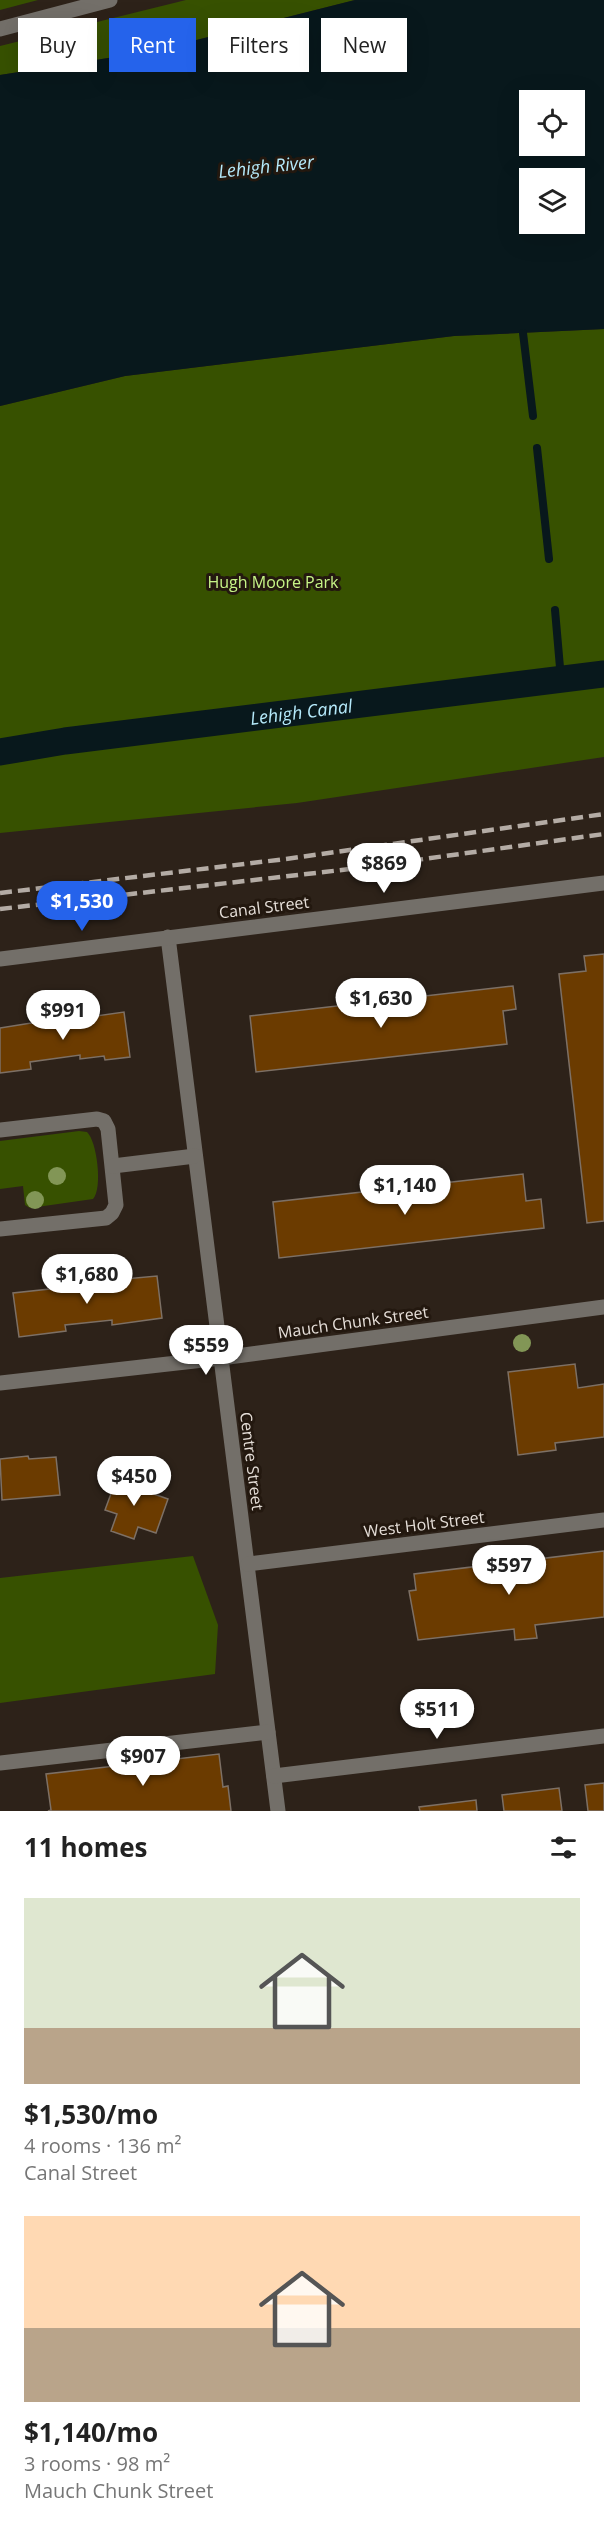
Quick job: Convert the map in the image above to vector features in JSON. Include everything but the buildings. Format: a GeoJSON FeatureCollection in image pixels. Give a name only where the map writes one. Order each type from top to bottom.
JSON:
{"type":"FeatureCollection","features":[{"type":"Feature","properties":{"kind":"street"},"geometry":{"type":"LineString","coordinates":[[0,28],[110,0]]}},
{"type":"Feature","properties":{"kind":"street","name":"Canal Street"},"geometry":{"type":"LineString","coordinates":[[0,959],[604,883]]}},
{"type":"Feature","properties":{"kind":"street","name":"Centre Street"},"geometry":{"type":"LineString","coordinates":[[168,938],[278,1811]]}},
{"type":"Feature","properties":{"kind":"street"},"geometry":{"type":"LineString","coordinates":[[0,1130],[97,1119],[104,1121],[108,1129],[116,1205],[106,1218],[0,1229]]}},
{"type":"Feature","properties":{"kind":"street"},"geometry":{"type":"LineString","coordinates":[[113,1166],[195,1156]]}},
{"type":"Feature","properties":{"kind":"street","name":"Mauch Chunk Street"},"geometry":{"type":"LineString","coordinates":[[0,1383],[221,1358],[604,1307]]}},
{"type":"Feature","properties":{"kind":"street","name":"West Holt Street"},"geometry":{"type":"LineString","coordinates":[[248,1564],[604,1520]]}},
{"type":"Feature","properties":{"kind":"street"},"geometry":{"type":"LineString","coordinates":[[0,1763],[268,1732]]}},
{"type":"Feature","properties":{"kind":"street"},"geometry":{"type":"LineString","coordinates":[[274,1776],[604,1736]]}},
{"type":"Feature","properties":{"kind":"green space"},"geometry":{"type":"Polygon","coordinates":[[[0,0],[38,0],[0,10],[0,0]]]}},
{"type":"Feature","properties":{"kind":"green space"},"geometry":{"type":"Polygon","coordinates":[[[186,0],[355,0],[284,18],[208,18],[208,37],[196,40],[196,18],[113,18],[186,0]]]}},
{"type":"Feature","properties":{"kind":"green space"},"geometry":{"type":"Polygon","coordinates":[[[109,19],[109,58],[97,60],[97,22],[109,19]]]}},
{"type":"Feature","properties":{"kind":"green space"},"geometry":{"type":"Polygon","coordinates":[[[18,42],[19,72],[0,75],[0,46],[18,42]]]}},
{"type":"Feature","properties":{"kind":"green space","name":"Hugh Moore Park"},"geometry":{"type":"Polygon","coordinates":[[[604,329],[604,757],[297,803],[0,833],[0,406],[125,376],[454,336],[604,329]]]}},
{"type":"Feature","properties":{"kind":"green space"},"geometry":{"type":"Polygon","coordinates":[[[79,1131],[87,1132],[94,1145],[98,1165],[98,1186],[93,1199],[30,1208],[25,1205],[23,1186],[0,1189],[0,1141],[79,1131]]]}},
{"type":"Feature","properties":{"kind":"green space"},"geometry":{"type":"Polygon","coordinates":[[[193,1556],[218,1625],[215,1674],[0,1703],[0,1578],[193,1556]]]}},
{"type":"Feature","properties":{"kind":"water","name":"Lehigh River"},"geometry":{"type":"Polygon","coordinates":[[[355,0],[604,0],[604,329],[454,336],[125,376],[0,406],[0,75],[19,72],[97,72],[97,60],[109,58],[109,72],[196,72],[196,40],[208,37],[208,72],[309,72],[309,18],[284,18],[355,0]]]}},
{"type":"Feature","properties":{"kind":"waterway"},"geometry":{"type":"LineString","coordinates":[[523,333],[533,416]]}},
{"type":"Feature","properties":{"kind":"waterway"},"geometry":{"type":"LineString","coordinates":[[537,448],[549,559]]}},
{"type":"Feature","properties":{"kind":"waterway"},"geometry":{"type":"LineString","coordinates":[[555,610],[561,679]]}},
{"type":"Feature","properties":{"kind":"waterway","name":"Lehigh Canal"},"geometry":{"type":"LineString","coordinates":[[0,752],[65,741],[604,674]]}},
{"type":"Feature","properties":{"kind":"railway"},"geometry":{"type":"LineString","coordinates":[[0,893],[286,859],[604,814]]}},
{"type":"Feature","properties":{"kind":"railway"},"geometry":{"type":"LineString","coordinates":[[0,909],[359,868],[604,834]]}}]}
